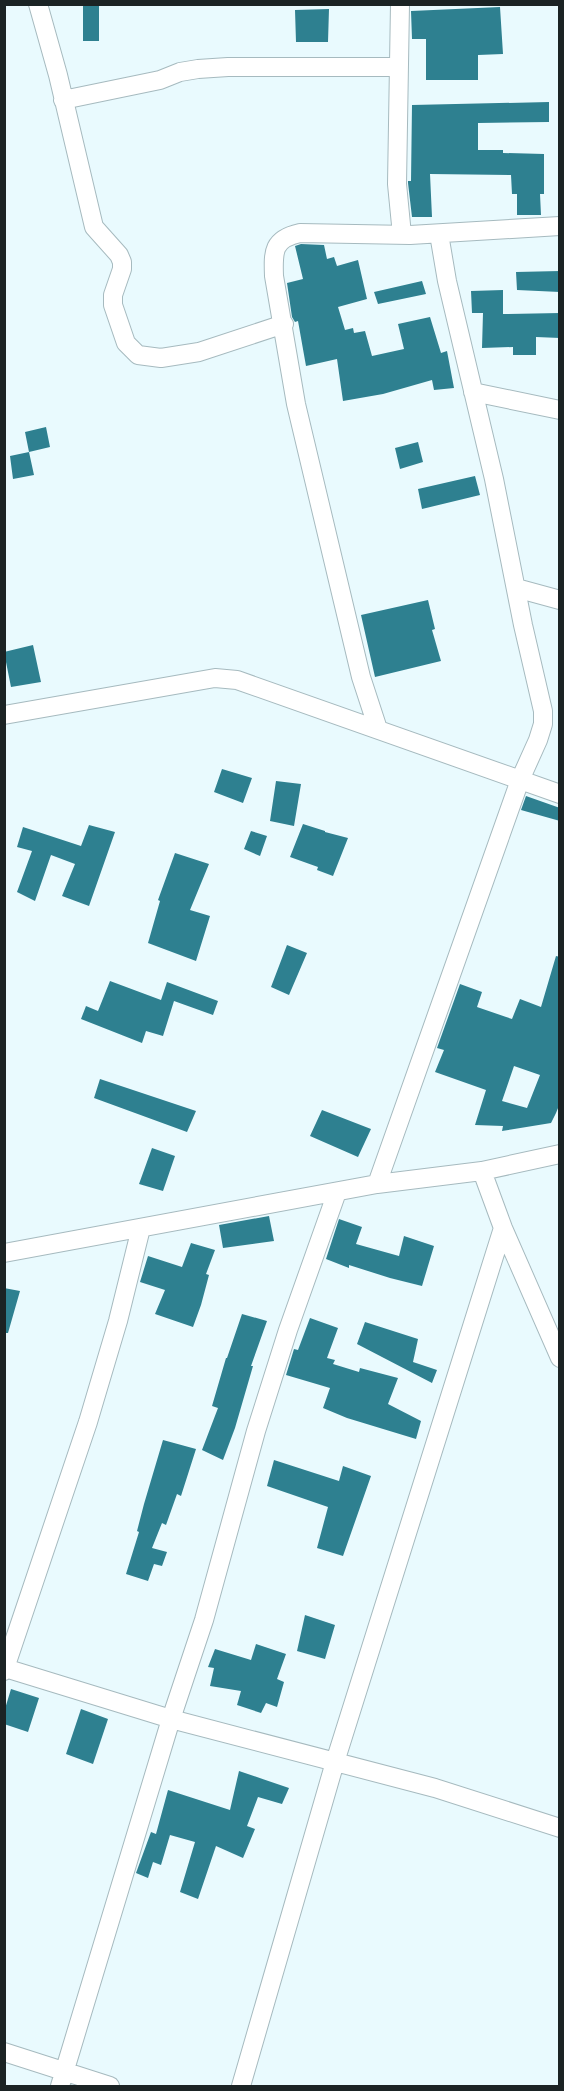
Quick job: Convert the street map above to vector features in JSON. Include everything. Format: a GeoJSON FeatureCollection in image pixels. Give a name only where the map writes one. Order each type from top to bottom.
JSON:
{"type":"FeatureCollection","features":[{"type":"Feature","properties":{"kind":"street"},"geometry":{"type":"LineString","coordinates":[[38,4],[58,75],[94,227],[119,255],[122,262],[113,305],[126,343],[132,351],[144,357],[161,358],[188,354],[284,324]]}},
{"type":"Feature","properties":{"kind":"street"},"geometry":{"type":"LineString","coordinates":[[400,4],[397,184],[402,235]]}},
{"type":"Feature","properties":{"kind":"street"},"geometry":{"type":"LineString","coordinates":[[63,100],[160,80],[180,72],[198,69],[399,67]]}},
{"type":"Feature","properties":{"kind":"street"},"geometry":{"type":"LineString","coordinates":[[378,729],[361,677],[299,416],[274,276],[273,255],[279,243],[287,236],[300,233],[402,235],[560,226]]}},
{"type":"Feature","properties":{"kind":"street"},"geometry":{"type":"LineString","coordinates":[[377,1184],[520,780],[543,724],[543,711],[494,479],[447,281],[439,234]]}},
{"type":"Feature","properties":{"kind":"street"},"geometry":{"type":"LineString","coordinates":[[473,392],[560,410]]}},
{"type":"Feature","properties":{"kind":"street"},"geometry":{"type":"LineString","coordinates":[[516,588],[560,600]]}},
{"type":"Feature","properties":{"kind":"street"},"geometry":{"type":"LineString","coordinates":[[4,715],[215,678],[237,680],[560,794]]}},
{"type":"Feature","properties":{"kind":"street"},"geometry":{"type":"LineString","coordinates":[[4,1253],[377,1184],[482,1171],[560,1154]]}},
{"type":"Feature","properties":{"kind":"street"},"geometry":{"type":"LineString","coordinates":[[482,1171],[503,1228],[560,1358]]}},
{"type":"Feature","properties":{"kind":"street"},"geometry":{"type":"LineString","coordinates":[[63,2079],[171,1719],[204,1620],[256,1431],[288,1330],[337,1192]]}},
{"type":"Feature","properties":{"kind":"street"},"geometry":{"type":"LineString","coordinates":[[141,1228],[118,1321],[88,1422],[6,1660],[171,1719],[435,1788],[560,1828]]}},
{"type":"Feature","properties":{"kind":"street"},"geometry":{"type":"LineString","coordinates":[[241,2086],[335,1762],[503,1228]]}},
{"type":"Feature","properties":{"kind":"street"},"geometry":{"type":"LineString","coordinates":[[4,2052],[63,2079],[110,2086]]}},
{"type":"Feature","properties":{"kind":"building"},"geometry":{"type":"Polygon","coordinates":[[[83,4],[99,4],[99,41],[83,41],[83,4]]]}},
{"type":"Feature","properties":{"kind":"building"},"geometry":{"type":"Polygon","coordinates":[[[500,7],[503,54],[478,55],[478,80],[426,80],[426,39],[412,39],[411,11],[500,7]]]}},
{"type":"Feature","properties":{"kind":"building"},"geometry":{"type":"Polygon","coordinates":[[[329,9],[328,42],[296,42],[295,10],[329,9]]]}},
{"type":"Feature","properties":{"kind":"building"},"geometry":{"type":"Polygon","coordinates":[[[549,102],[549,122],[478,123],[478,150],[544,154],[544,194],[540,194],[541,215],[517,215],[517,194],[512,194],[511,175],[430,174],[432,217],[412,217],[408,181],[411,181],[412,105],[549,102]]]}},
{"type":"Feature","properties":{"kind":"building"},"geometry":{"type":"Polygon","coordinates":[[[324,245],[327,259],[334,257],[337,266],[358,260],[367,299],[338,307],[345,330],[353,328],[354,333],[365,331],[372,356],[404,349],[398,324],[430,317],[441,353],[447,351],[454,388],[434,390],[432,380],[383,394],[343,401],[337,359],[306,366],[298,321],[295,322],[292,317],[287,283],[303,279],[295,246],[324,245]]]}},
{"type":"Feature","properties":{"kind":"building"},"geometry":{"type":"Polygon","coordinates":[[[560,271],[560,292],[517,290],[516,272],[560,271]]]}},
{"type":"Feature","properties":{"kind":"building"},"geometry":{"type":"Polygon","coordinates":[[[422,281],[426,294],[378,304],[374,292],[422,281]]]}},
{"type":"Feature","properties":{"kind":"building"},"geometry":{"type":"Polygon","coordinates":[[[503,290],[503,314],[560,313],[560,338],[536,337],[536,355],[513,355],[513,347],[482,348],[483,313],[472,313],[471,291],[503,290]]]}},
{"type":"Feature","properties":{"kind":"building"},"geometry":{"type":"Polygon","coordinates":[[[46,427],[50,447],[29,452],[25,432],[46,427]]]}},
{"type":"Feature","properties":{"kind":"building"},"geometry":{"type":"Polygon","coordinates":[[[418,442],[423,462],[400,469],[395,448],[418,442]]]}},
{"type":"Feature","properties":{"kind":"building"},"geometry":{"type":"Polygon","coordinates":[[[29,452],[34,475],[13,479],[10,456],[29,452]]]}},
{"type":"Feature","properties":{"kind":"building"},"geometry":{"type":"Polygon","coordinates":[[[475,476],[480,495],[422,509],[418,489],[475,476]]]}},
{"type":"Feature","properties":{"kind":"building"},"geometry":{"type":"Polygon","coordinates":[[[428,600],[435,629],[432,630],[441,661],[375,677],[361,615],[428,600]]]}},
{"type":"Feature","properties":{"kind":"building"},"geometry":{"type":"Polygon","coordinates":[[[33,645],[41,682],[11,687],[4,652],[33,645]]]}},
{"type":"Feature","properties":{"kind":"building"},"geometry":{"type":"Polygon","coordinates":[[[222,769],[252,778],[243,803],[214,792],[222,769]]]}},
{"type":"Feature","properties":{"kind":"building"},"geometry":{"type":"Polygon","coordinates":[[[276,781],[301,784],[294,826],[270,821],[276,781]]]}},
{"type":"Feature","properties":{"kind":"building"},"geometry":{"type":"Polygon","coordinates":[[[526,796],[560,808],[560,821],[521,810],[526,796]]]}},
{"type":"Feature","properties":{"kind":"building"},"geometry":{"type":"Polygon","coordinates":[[[303,824],[348,838],[333,876],[317,870],[318,867],[290,857],[303,824]]]}},
{"type":"Feature","properties":{"kind":"building"},"geometry":{"type":"Polygon","coordinates":[[[89,825],[115,832],[89,906],[62,896],[75,864],[51,855],[35,901],[17,892],[32,851],[17,847],[23,827],[81,846],[89,825]]]}},
{"type":"Feature","properties":{"kind":"building"},"geometry":{"type":"Polygon","coordinates":[[[251,831],[267,836],[260,856],[244,849],[251,831]]]}},
{"type":"Feature","properties":{"kind":"building"},"geometry":{"type":"Polygon","coordinates":[[[175,853],[209,864],[190,910],[210,916],[196,961],[148,943],[160,901],[158,900],[175,853]]]}},
{"type":"Feature","properties":{"kind":"building"},"geometry":{"type":"Polygon","coordinates":[[[287,945],[307,953],[289,995],[271,987],[287,945]]]}},
{"type":"Feature","properties":{"kind":"building"},"geometry":{"type":"Polygon","coordinates":[[[556,956],[560,957],[560,1103],[551,1123],[502,1131],[503,1126],[475,1125],[486,1090],[435,1072],[444,1050],[437,1048],[460,984],[482,992],[477,1007],[512,1019],[520,999],[541,1007],[556,956]],[[514,1066],[502,1101],[527,1108],[540,1075],[514,1066]]]}},
{"type":"Feature","properties":{"kind":"building"},"geometry":{"type":"Polygon","coordinates":[[[110,981],[161,1000],[167,982],[218,1001],[213,1015],[174,1001],[163,1036],[146,1031],[142,1043],[81,1019],[86,1006],[98,1011],[110,981]]]}},
{"type":"Feature","properties":{"kind":"building"},"geometry":{"type":"Polygon","coordinates":[[[100,1079],[196,1111],[187,1132],[94,1098],[100,1079]]]}},
{"type":"Feature","properties":{"kind":"building"},"geometry":{"type":"Polygon","coordinates":[[[322,1110],[371,1129],[358,1157],[310,1136],[322,1110]]]}},
{"type":"Feature","properties":{"kind":"building"},"geometry":{"type":"Polygon","coordinates":[[[152,1148],[175,1156],[163,1191],[139,1184],[152,1148]]]}},
{"type":"Feature","properties":{"kind":"building"},"geometry":{"type":"Polygon","coordinates":[[[269,1216],[274,1241],[223,1248],[219,1225],[269,1216]]]}},
{"type":"Feature","properties":{"kind":"building"},"geometry":{"type":"Polygon","coordinates":[[[339,1219],[362,1227],[356,1244],[399,1256],[404,1236],[434,1246],[422,1286],[349,1265],[349,1268],[326,1259],[339,1219]]]}},
{"type":"Feature","properties":{"kind":"building"},"geometry":{"type":"Polygon","coordinates":[[[191,1243],[215,1250],[206,1274],[209,1275],[193,1327],[155,1314],[165,1290],[140,1282],[148,1256],[182,1267],[191,1243]]]}},
{"type":"Feature","properties":{"kind":"building"},"geometry":{"type":"Polygon","coordinates":[[[4,1288],[20,1291],[8,1333],[4,1333],[4,1288]]]}},
{"type":"Feature","properties":{"kind":"building"},"geometry":{"type":"Polygon","coordinates":[[[242,1314],[267,1321],[223,1460],[202,1450],[218,1408],[212,1406],[242,1314]]]}},
{"type":"Feature","properties":{"kind":"building"},"geometry":{"type":"Polygon","coordinates":[[[310,1318],[338,1328],[327,1358],[335,1360],[333,1364],[359,1372],[360,1368],[398,1378],[388,1404],[421,1421],[416,1439],[347,1418],[323,1408],[330,1388],[286,1375],[294,1349],[298,1350],[310,1318]]]}},
{"type":"Feature","properties":{"kind":"building"},"geometry":{"type":"Polygon","coordinates":[[[365,1322],[418,1339],[413,1362],[437,1370],[432,1383],[357,1344],[365,1322]]]}},
{"type":"Feature","properties":{"kind":"building"},"geometry":{"type":"Polygon","coordinates":[[[163,1440],[196,1449],[181,1496],[177,1494],[166,1525],[162,1523],[152,1548],[167,1552],[162,1566],[154,1564],[148,1581],[126,1574],[163,1440]]]}},
{"type":"Feature","properties":{"kind":"building"},"geometry":{"type":"Polygon","coordinates":[[[274,1460],[339,1481],[343,1466],[371,1476],[343,1556],[317,1548],[328,1507],[267,1486],[274,1460]]]}},
{"type":"Feature","properties":{"kind":"building"},"geometry":{"type":"Polygon","coordinates":[[[305,1615],[335,1625],[325,1659],[297,1651],[305,1615]]]}},
{"type":"Feature","properties":{"kind":"building"},"geometry":{"type":"Polygon","coordinates":[[[256,1644],[286,1654],[277,1679],[284,1682],[277,1707],[266,1703],[261,1713],[237,1705],[241,1691],[210,1686],[214,1668],[208,1667],[215,1649],[251,1660],[256,1644]]]}},
{"type":"Feature","properties":{"kind":"building"},"geometry":{"type":"Polygon","coordinates":[[[11,1689],[39,1698],[28,1732],[4,1724],[4,1712],[11,1689]]]}},
{"type":"Feature","properties":{"kind":"building"},"geometry":{"type":"Polygon","coordinates":[[[81,1709],[108,1719],[93,1764],[66,1754],[81,1709]]]}},
{"type":"Feature","properties":{"kind":"building"},"geometry":{"type":"Polygon","coordinates":[[[239,1771],[289,1788],[282,1804],[258,1797],[247,1826],[255,1829],[243,1858],[216,1846],[198,1899],[180,1892],[195,1842],[170,1835],[161,1865],[153,1862],[148,1878],[136,1873],[151,1832],[156,1834],[168,1790],[230,1810],[239,1771]]]}}]}
